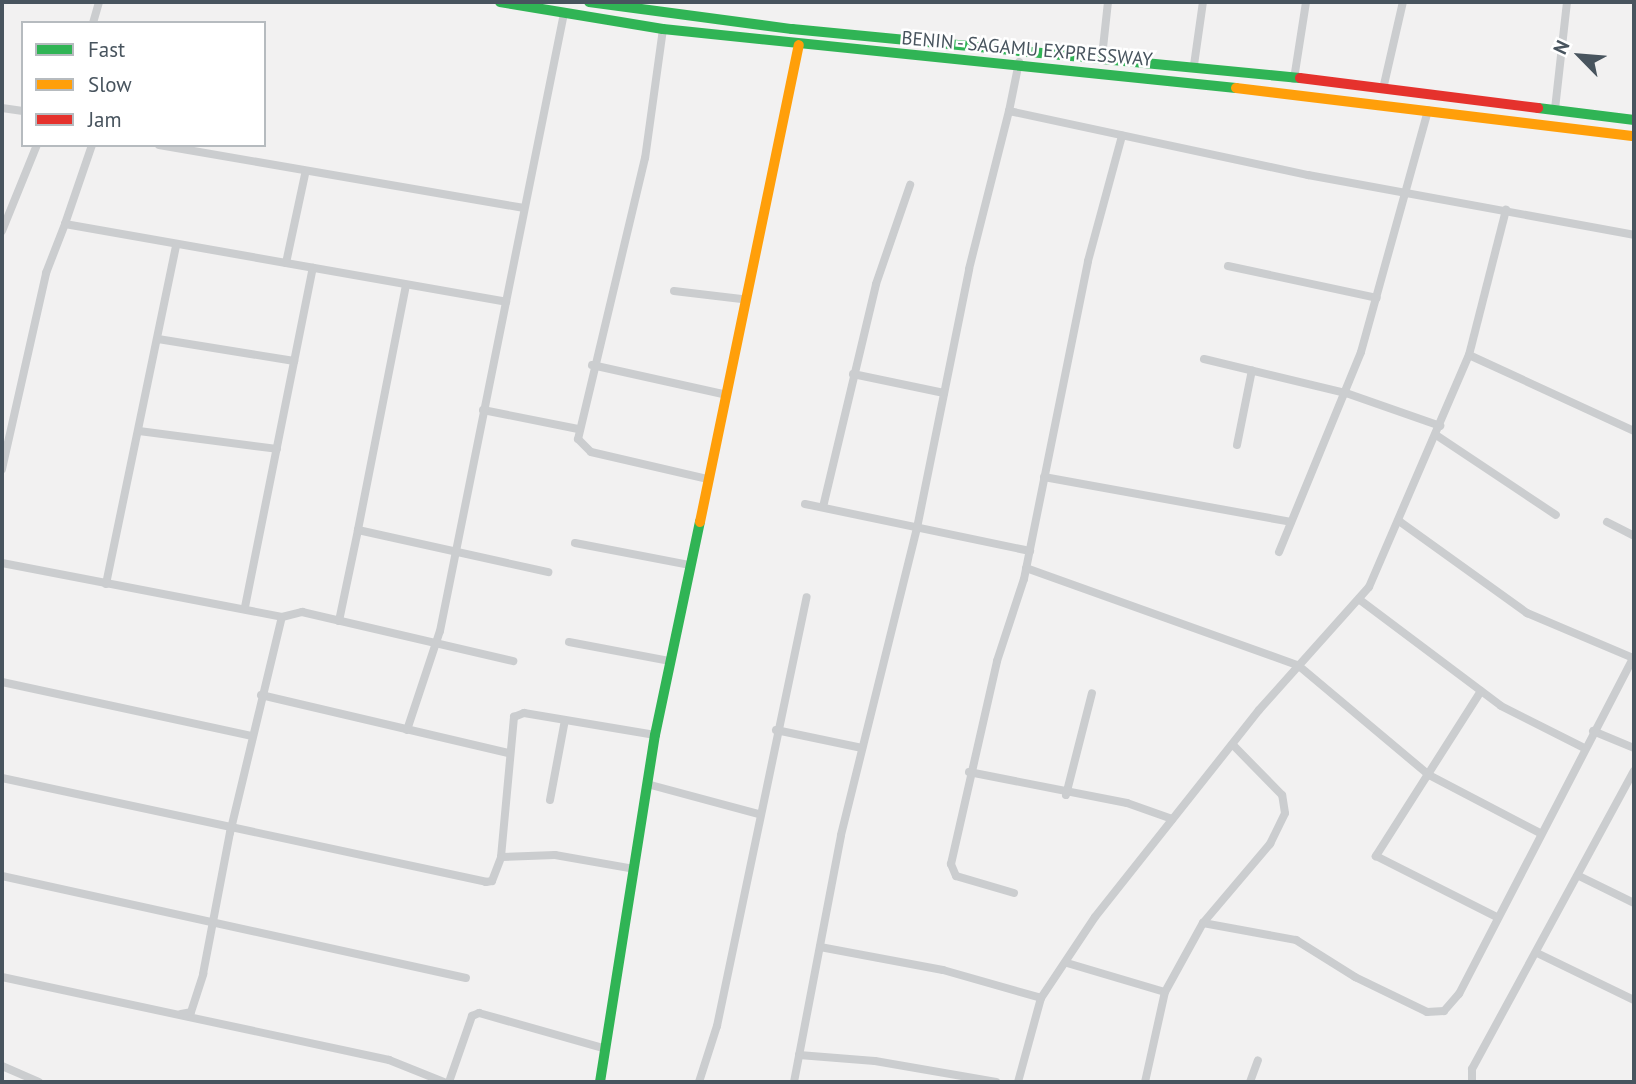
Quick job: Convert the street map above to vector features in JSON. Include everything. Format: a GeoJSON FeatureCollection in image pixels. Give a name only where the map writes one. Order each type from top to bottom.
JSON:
{"type":"FeatureCollection","features":[{"type":"Feature","properties":{"kind":"main road","name":"BENIN - SAGAMU EXPRESSWAY"},"geometry":{"type":"LineString","coordinates":[[500,2],[663,29],[954,62],[1019,62],[1634,136]]}},
{"type":"Feature","properties":{"kind":"main road"},"geometry":{"type":"LineString","coordinates":[[589,2],[792,29],[1194,65],[1634,120]]}},
{"type":"Feature","properties":{"kind":"main road"},"geometry":{"type":"LineString","coordinates":[[600,1082],[655,734],[742,299],[799,45]]}},
{"type":"Feature","properties":{"kind":"street"},"geometry":{"type":"LineString","coordinates":[[94,21],[99,2]]}},
{"type":"Feature","properties":{"kind":"street"},"geometry":{"type":"LineString","coordinates":[[1102,57],[1108,2]]}},
{"type":"Feature","properties":{"kind":"street"},"geometry":{"type":"LineString","coordinates":[[1194,65],[1203,2]]}},
{"type":"Feature","properties":{"kind":"street"},"geometry":{"type":"LineString","coordinates":[[1294,79],[1306,2]]}},
{"type":"Feature","properties":{"kind":"street"},"geometry":{"type":"LineString","coordinates":[[1383,89],[1403,2]]}},
{"type":"Feature","properties":{"kind":"street"},"geometry":{"type":"LineString","coordinates":[[1555,109],[1567,2]]}},
{"type":"Feature","properties":{"kind":"street"},"geometry":{"type":"LineString","coordinates":[[407,730],[437,644],[564,13]]}},
{"type":"Feature","properties":{"kind":"street"},"geometry":{"type":"LineString","coordinates":[[663,29],[645,158],[578,429],[582,446],[592,452],[707,479]]}},
{"type":"Feature","properties":{"kind":"street"},"geometry":{"type":"LineString","coordinates":[[794,1082],[862,748],[917,528],[944,393],[1019,62]]}},
{"type":"Feature","properties":{"kind":"street"},"geometry":{"type":"LineString","coordinates":[[2,108],[21,111]]}},
{"type":"Feature","properties":{"kind":"street"},"geometry":{"type":"LineString","coordinates":[[1279,552],[1346,393],[1408,192],[1428,110]]}},
{"type":"Feature","properties":{"kind":"street"},"geometry":{"type":"LineString","coordinates":[[1009,111],[1122,136],[1634,235]]}},
{"type":"Feature","properties":{"kind":"street"},"geometry":{"type":"LineString","coordinates":[[1014,894],[952,872],[969,772],[1026,568],[1088,261],[1122,136]]}},
{"type":"Feature","properties":{"kind":"street"},"geometry":{"type":"LineString","coordinates":[[2,231],[36,147]]}},
{"type":"Feature","properties":{"kind":"street"},"geometry":{"type":"LineString","coordinates":[[2,469],[46,273],[91,147]]}},
{"type":"Feature","properties":{"kind":"street"},"geometry":{"type":"LineString","coordinates":[[169,147],[305,174],[523,208]]}},
{"type":"Feature","properties":{"kind":"street"},"geometry":{"type":"LineString","coordinates":[[286,263],[305,174]]}},
{"type":"Feature","properties":{"kind":"street"},"geometry":{"type":"LineString","coordinates":[[823,508],[853,374],[910,185]]}},
{"type":"Feature","properties":{"kind":"street"},"geometry":{"type":"LineString","coordinates":[[1018,1082],[1041,998],[1172,820],[1232,744],[1360,600],[1399,521],[1469,355],[1506,210]]}},
{"type":"Feature","properties":{"kind":"street"},"geometry":{"type":"LineString","coordinates":[[65,224],[506,302]]}},
{"type":"Feature","properties":{"kind":"street"},"geometry":{"type":"LineString","coordinates":[[106,584],[176,245]]}},
{"type":"Feature","properties":{"kind":"street"},"geometry":{"type":"LineString","coordinates":[[1228,266],[1377,298]]}},
{"type":"Feature","properties":{"kind":"street"},"geometry":{"type":"LineString","coordinates":[[245,607],[313,268]]}},
{"type":"Feature","properties":{"kind":"street"},"geometry":{"type":"LineString","coordinates":[[339,621],[406,285]]}},
{"type":"Feature","properties":{"kind":"street"},"geometry":{"type":"LineString","coordinates":[[674,291],[742,299]]}},
{"type":"Feature","properties":{"kind":"street"},"geometry":{"type":"LineString","coordinates":[[158,339],[294,361]]}},
{"type":"Feature","properties":{"kind":"street"},"geometry":{"type":"LineString","coordinates":[[1469,355],[1634,431]]}},
{"type":"Feature","properties":{"kind":"street"},"geometry":{"type":"LineString","coordinates":[[1204,359],[1346,393],[1440,426]]}},
{"type":"Feature","properties":{"kind":"street"},"geometry":{"type":"LineString","coordinates":[[592,365],[723,394]]}},
{"type":"Feature","properties":{"kind":"street"},"geometry":{"type":"LineString","coordinates":[[1237,444],[1252,370]]}},
{"type":"Feature","properties":{"kind":"street"},"geometry":{"type":"LineString","coordinates":[[853,374],[944,393]]}},
{"type":"Feature","properties":{"kind":"street"},"geometry":{"type":"LineString","coordinates":[[483,410],[578,429]]}},
{"type":"Feature","properties":{"kind":"street"},"geometry":{"type":"LineString","coordinates":[[139,430],[277,449]]}},
{"type":"Feature","properties":{"kind":"street"},"geometry":{"type":"LineString","coordinates":[[1436,435],[1556,515]]}},
{"type":"Feature","properties":{"kind":"street"},"geometry":{"type":"LineString","coordinates":[[1044,477],[1291,522]]}},
{"type":"Feature","properties":{"kind":"street"},"geometry":{"type":"LineString","coordinates":[[804,504],[1030,551]]}},
{"type":"Feature","properties":{"kind":"street"},"geometry":{"type":"LineString","coordinates":[[1203,923],[1296,940],[1355,977],[1434,1013],[1447,1009],[1459,994],[1539,833],[1634,657],[1527,613],[1399,521]]}},
{"type":"Feature","properties":{"kind":"street"},"geometry":{"type":"LineString","coordinates":[[1607,522],[1634,536]]}},
{"type":"Feature","properties":{"kind":"street"},"geometry":{"type":"LineString","coordinates":[[358,530],[548,572]]}},
{"type":"Feature","properties":{"kind":"street"},"geometry":{"type":"LineString","coordinates":[[575,543],[689,565]]}},
{"type":"Feature","properties":{"kind":"street"},"geometry":{"type":"LineString","coordinates":[[2,563],[106,584],[245,607],[282,617],[302,612],[513,661]]}},
{"type":"Feature","properties":{"kind":"street"},"geometry":{"type":"LineString","coordinates":[[1026,568],[1299,666],[1429,775],[1539,833]]}},
{"type":"Feature","properties":{"kind":"street"},"geometry":{"type":"LineString","coordinates":[[699,1082],[717,1026],[758,814],[807,597]]}},
{"type":"Feature","properties":{"kind":"street"},"geometry":{"type":"LineString","coordinates":[[1360,600],[1481,691],[1584,748]]}},
{"type":"Feature","properties":{"kind":"street"},"geometry":{"type":"LineString","coordinates":[[178,1015],[191,1012],[197,1001],[251,736],[282,617]]}},
{"type":"Feature","properties":{"kind":"street"},"geometry":{"type":"LineString","coordinates":[[569,642],[670,661]]}},
{"type":"Feature","properties":{"kind":"street"},"geometry":{"type":"LineString","coordinates":[[2,682],[251,736]]}},
{"type":"Feature","properties":{"kind":"street"},"geometry":{"type":"LineString","coordinates":[[1481,691],[1429,775],[1397,816],[1376,856],[1497,917]]}},
{"type":"Feature","properties":{"kind":"street"},"geometry":{"type":"LineString","coordinates":[[1066,795],[1092,693]]}},
{"type":"Feature","properties":{"kind":"street"},"geometry":{"type":"LineString","coordinates":[[261,695],[508,753]]}},
{"type":"Feature","properties":{"kind":"street"},"geometry":{"type":"LineString","coordinates":[[2,778],[486,882],[492,881],[501,856],[510,725],[518,713],[655,734]]}},
{"type":"Feature","properties":{"kind":"street"},"geometry":{"type":"LineString","coordinates":[[550,800],[565,720]]}},
{"type":"Feature","properties":{"kind":"street"},"geometry":{"type":"LineString","coordinates":[[776,730],[862,748]]}},
{"type":"Feature","properties":{"kind":"street"},"geometry":{"type":"LineString","coordinates":[[1593,731],[1634,748]]}},
{"type":"Feature","properties":{"kind":"street"},"geometry":{"type":"LineString","coordinates":[[1145,1082],[1166,992],[1203,923],[1270,844],[1286,813],[1282,794],[1232,744]]}},
{"type":"Feature","properties":{"kind":"street"},"geometry":{"type":"LineString","coordinates":[[1472,1082],[1472,1069],[1634,771]]}},
{"type":"Feature","properties":{"kind":"street"},"geometry":{"type":"LineString","coordinates":[[969,772],[1066,795],[1127,803],[1172,820]]}},
{"type":"Feature","properties":{"kind":"street"},"geometry":{"type":"LineString","coordinates":[[647,784],[758,814]]}},
{"type":"Feature","properties":{"kind":"street"},"geometry":{"type":"LineString","coordinates":[[1624,791],[1634,797]]}},
{"type":"Feature","properties":{"kind":"street"},"geometry":{"type":"LineString","coordinates":[[501,856],[555,855],[634,869]]}},
{"type":"Feature","properties":{"kind":"street"},"geometry":{"type":"LineString","coordinates":[[2,876],[467,978]]}},
{"type":"Feature","properties":{"kind":"street"},"geometry":{"type":"LineString","coordinates":[[1579,876],[1634,903]]}},
{"type":"Feature","properties":{"kind":"street"},"geometry":{"type":"LineString","coordinates":[[820,947],[943,970],[1041,998]]}},
{"type":"Feature","properties":{"kind":"street"},"geometry":{"type":"LineString","coordinates":[[1537,953],[1634,1000]]}},
{"type":"Feature","properties":{"kind":"street"},"geometry":{"type":"LineString","coordinates":[[1066,963],[1166,992]]}},
{"type":"Feature","properties":{"kind":"street"},"geometry":{"type":"LineString","coordinates":[[2,977],[389,1060],[444,1082]]}},
{"type":"Feature","properties":{"kind":"street"},"geometry":{"type":"LineString","coordinates":[[449,1082],[472,1016],[479,1013],[606,1049]]}},
{"type":"Feature","properties":{"kind":"street"},"geometry":{"type":"LineString","coordinates":[[799,1055],[996,1082]]}},
{"type":"Feature","properties":{"kind":"street"},"geometry":{"type":"LineString","coordinates":[[1250,1082],[1258,1060]]}},
{"type":"Feature","properties":{"kind":"street"},"geometry":{"type":"LineString","coordinates":[[2,1066],[39,1082]]}},
{"type":"Feature","properties":{"kind":"traffic: fast"},"geometry":{"type":"LineString","coordinates":[[500,2],[663,29],[1236,88]]}},
{"type":"Feature","properties":{"kind":"traffic: fast"},"geometry":{"type":"LineString","coordinates":[[589,2],[792,29],[1300,78]]}},
{"type":"Feature","properties":{"kind":"traffic: fast"},"geometry":{"type":"LineString","coordinates":[[1538,108],[1634,120]]}},
{"type":"Feature","properties":{"kind":"traffic: fast"},"geometry":{"type":"LineString","coordinates":[[600,1082],[655,735],[700,522]]}},
{"type":"Feature","properties":{"kind":"traffic: slow"},"geometry":{"type":"LineString","coordinates":[[700,522],[799,45]]}},
{"type":"Feature","properties":{"kind":"traffic: slow"},"geometry":{"type":"LineString","coordinates":[[1236,88],[1634,136]]}},
{"type":"Feature","properties":{"kind":"traffic: jam"},"geometry":{"type":"LineString","coordinates":[[1300,78],[1538,108]]}}]}
